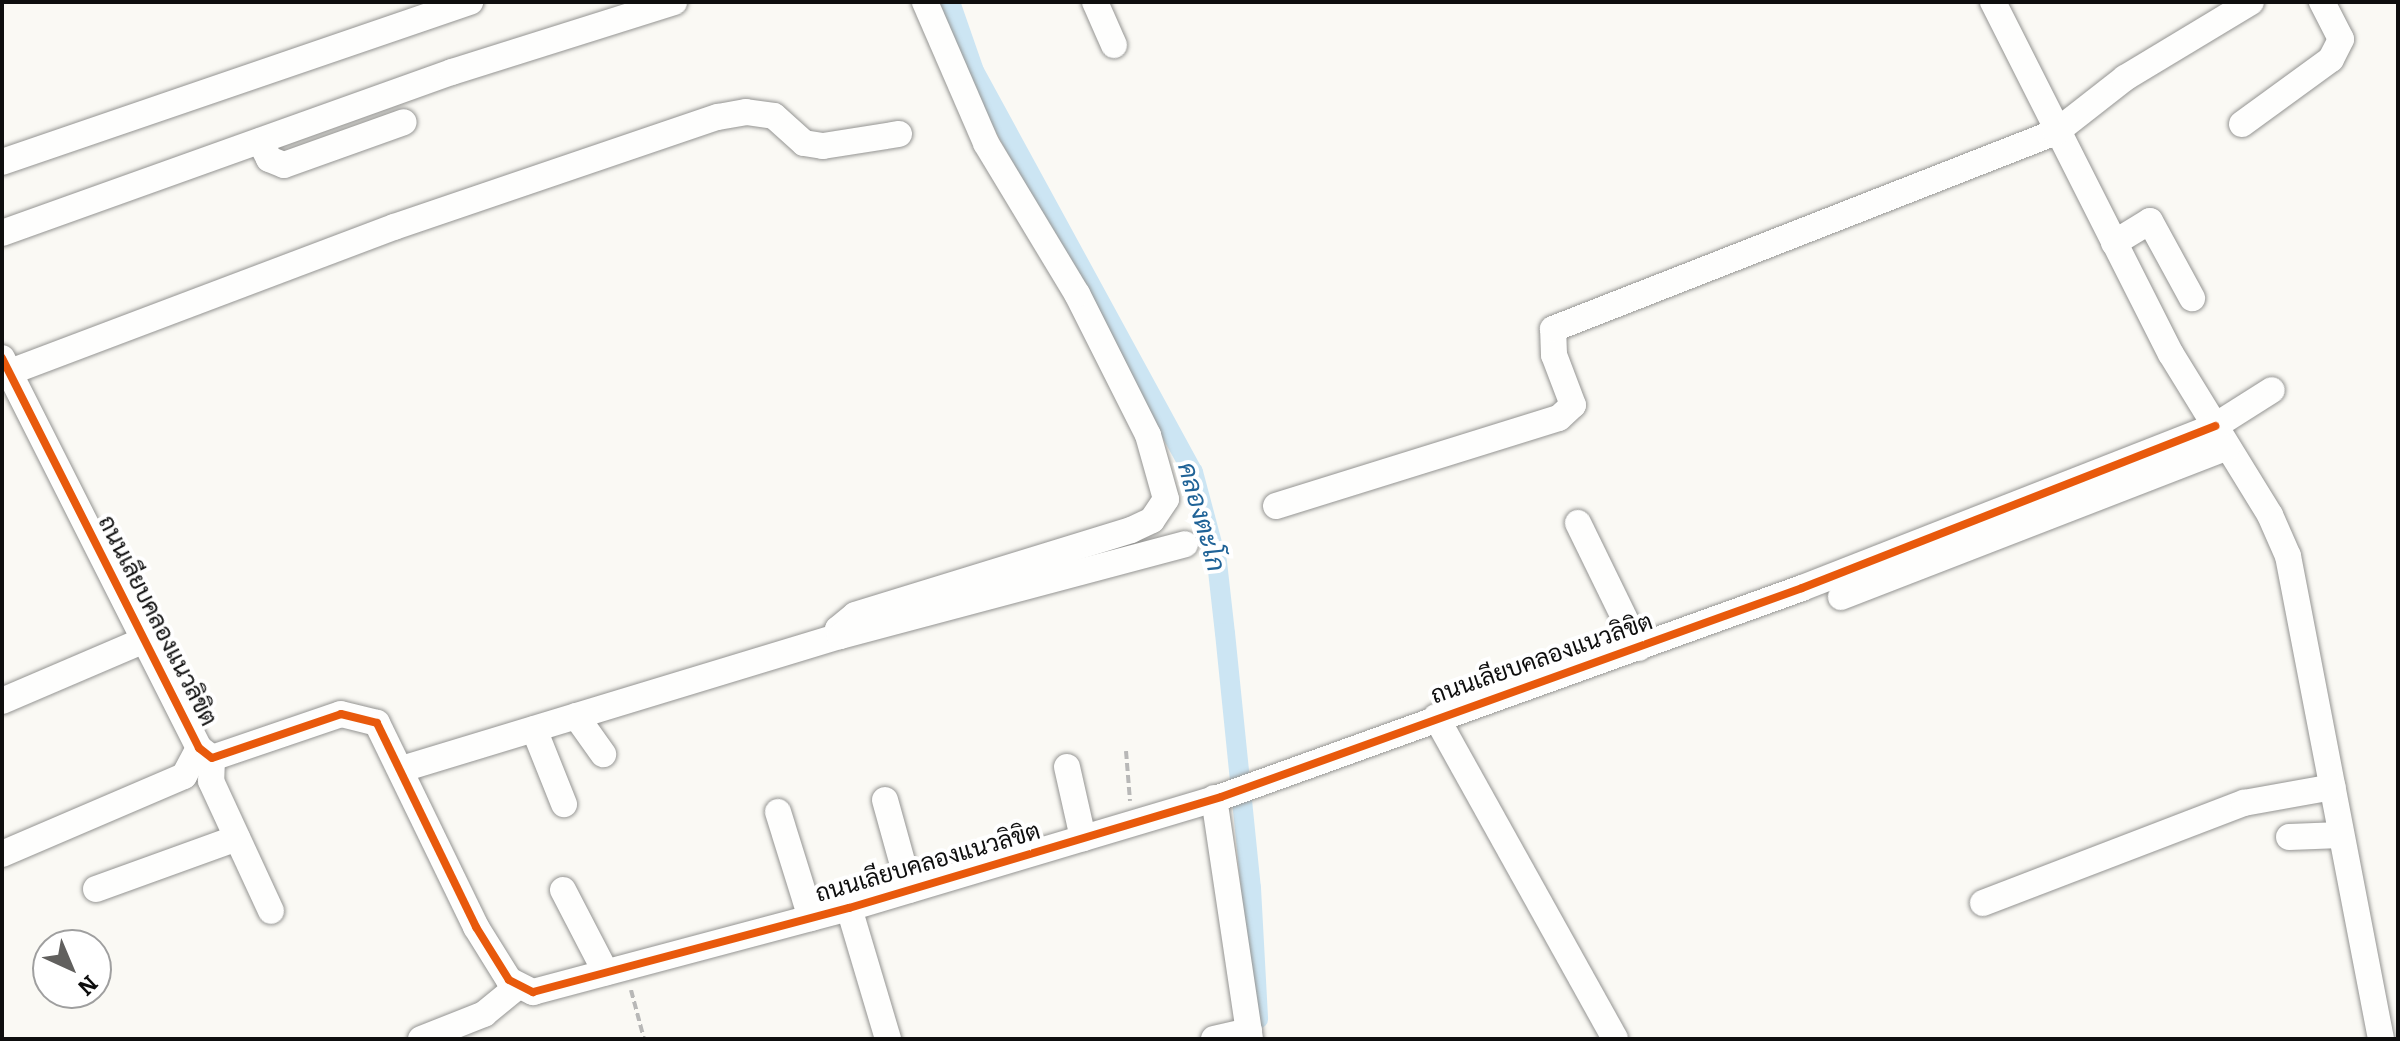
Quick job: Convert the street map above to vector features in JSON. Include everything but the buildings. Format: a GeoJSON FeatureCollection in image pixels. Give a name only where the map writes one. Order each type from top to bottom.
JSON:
{"type":"FeatureCollection","features":[{"type":"Feature","properties":{"kind":"street"},"geometry":{"type":"LineString","coordinates":[[2,162],[470,2]]}},
{"type":"Feature","properties":{"kind":"street"},"geometry":{"type":"LineString","coordinates":[[2,233],[452,72],[674,2]]}},
{"type":"Feature","properties":{"kind":"street"},"geometry":{"type":"LineString","coordinates":[[840,636],[838,629],[855,615],[1131,530],[1152,520],[1166,499],[1148,435],[1077,294],[986,143],[925,2]]}},
{"type":"Feature","properties":{"kind":"street"},"geometry":{"type":"LineString","coordinates":[[1095,2],[1114,45]]}},
{"type":"Feature","properties":{"kind":"street"},"geometry":{"type":"LineString","coordinates":[[1993,2],[2114,243],[2221,436],[2270,515],[2288,556],[2381,1039]]}},
{"type":"Feature","properties":{"kind":"street"},"geometry":{"type":"LineString","coordinates":[[1276,506],[1559,418],[1573,405],[1554,355],[1553,329],[2056,132],[2125,78],[2251,2]]}},
{"type":"Feature","properties":{"kind":"street"},"geometry":{"type":"LineString","coordinates":[[2242,124],[2331,59],[2341,39],[2322,2]]}},
{"type":"Feature","properties":{"kind":"street"},"geometry":{"type":"LineString","coordinates":[[4,368],[394,227],[718,117],[746,112],[774,116],[804,143],[823,146],[899,134]]}},
{"type":"Feature","properties":{"kind":"street"},"geometry":{"type":"LineString","coordinates":[[260,141],[269,159],[284,165],[404,122]]}},
{"type":"Feature","properties":{"kind":"street"},"geometry":{"type":"LineString","coordinates":[[2114,243],[2150,221],[2192,298]]}},
{"type":"Feature","properties":{"kind":"street","name":"ถนนเลียบคลองแนวลิขิต"},"geometry":{"type":"LineString","coordinates":[[4,368],[205,753],[341,714],[377,723],[402,769],[476,927],[517,987],[533,992],[849,908],[1218,798],[1436,717],[1936,549],[2221,436],[2272,390]]}},
{"type":"Feature","properties":{"kind":"street"},"geometry":{"type":"LineString","coordinates":[[1578,523],[1639,648]]}},
{"type":"Feature","properties":{"kind":"street"},"geometry":{"type":"LineString","coordinates":[[402,769],[840,636],[1185,544]]}},
{"type":"Feature","properties":{"kind":"street"},"geometry":{"type":"LineString","coordinates":[[1841,597],[1936,549]]}},
{"type":"Feature","properties":{"kind":"street"},"geometry":{"type":"LineString","coordinates":[[2,701],[144,640]]}},
{"type":"Feature","properties":{"kind":"street"},"geometry":{"type":"LineString","coordinates":[[576,716],[603,754]]}},
{"type":"Feature","properties":{"kind":"street"},"geometry":{"type":"LineString","coordinates":[[1436,717],[1615,1039]]}},
{"type":"Feature","properties":{"kind":"street"},"geometry":{"type":"LineString","coordinates":[[534,729],[564,804]]}},
{"type":"Feature","properties":{"kind":"street"},"geometry":{"type":"LineString","coordinates":[[205,753],[211,781],[271,911]]}},
{"type":"Feature","properties":{"kind":"street"},"geometry":{"type":"LineString","coordinates":[[2,854],[184,776],[205,753]]}},
{"type":"Feature","properties":{"kind":"street"},"geometry":{"type":"LineString","coordinates":[[1067,767],[1083,838]]}},
{"type":"Feature","properties":{"kind":"street"},"geometry":{"type":"LineString","coordinates":[[1983,903],[2244,803],[2333,787]]}},
{"type":"Feature","properties":{"kind":"street"},"geometry":{"type":"LineString","coordinates":[[1214,1039],[1249,1035],[1218,798]]}},
{"type":"Feature","properties":{"kind":"street"},"geometry":{"type":"LineString","coordinates":[[885,800],[910,890]]}},
{"type":"Feature","properties":{"kind":"street"},"geometry":{"type":"LineString","coordinates":[[778,812],[811,918]]}},
{"type":"Feature","properties":{"kind":"street"},"geometry":{"type":"LineString","coordinates":[[2289,837],[2341,835]]}},
{"type":"Feature","properties":{"kind":"street"},"geometry":{"type":"LineString","coordinates":[[96,889],[237,838]]}},
{"type":"Feature","properties":{"kind":"street"},"geometry":{"type":"LineString","coordinates":[[563,890],[616,971]]}},
{"type":"Feature","properties":{"kind":"street"},"geometry":{"type":"LineString","coordinates":[[849,908],[888,1039]]}},
{"type":"Feature","properties":{"kind":"street"},"geometry":{"type":"LineString","coordinates":[[421,1039],[484,1014],[517,987]]}},
{"type":"Feature","properties":{"kind":"path"},"geometry":{"type":"LineString","coordinates":[[1126,751],[1132,823]]}},
{"type":"Feature","properties":{"kind":"path"},"geometry":{"type":"LineString","coordinates":[[616,971],[644,1039]]}},
{"type":"Feature","properties":{"kind":"waterway","name":"คลองตะโก"},"geometry":{"type":"LineString","coordinates":[[950,2],[974,71],[1193,472],[1217,562],[1251,888],[1258,1019]]}},
{"type":"Feature","properties":{"kind":"cycle path"},"geometry":{"type":"LineString","coordinates":[[2,358],[199,748],[212,758],[341,714],[377,723],[476,927],[509,980],[533,992],[849,908],[1221,797],[1802,588],[2215,426]]}}]}
